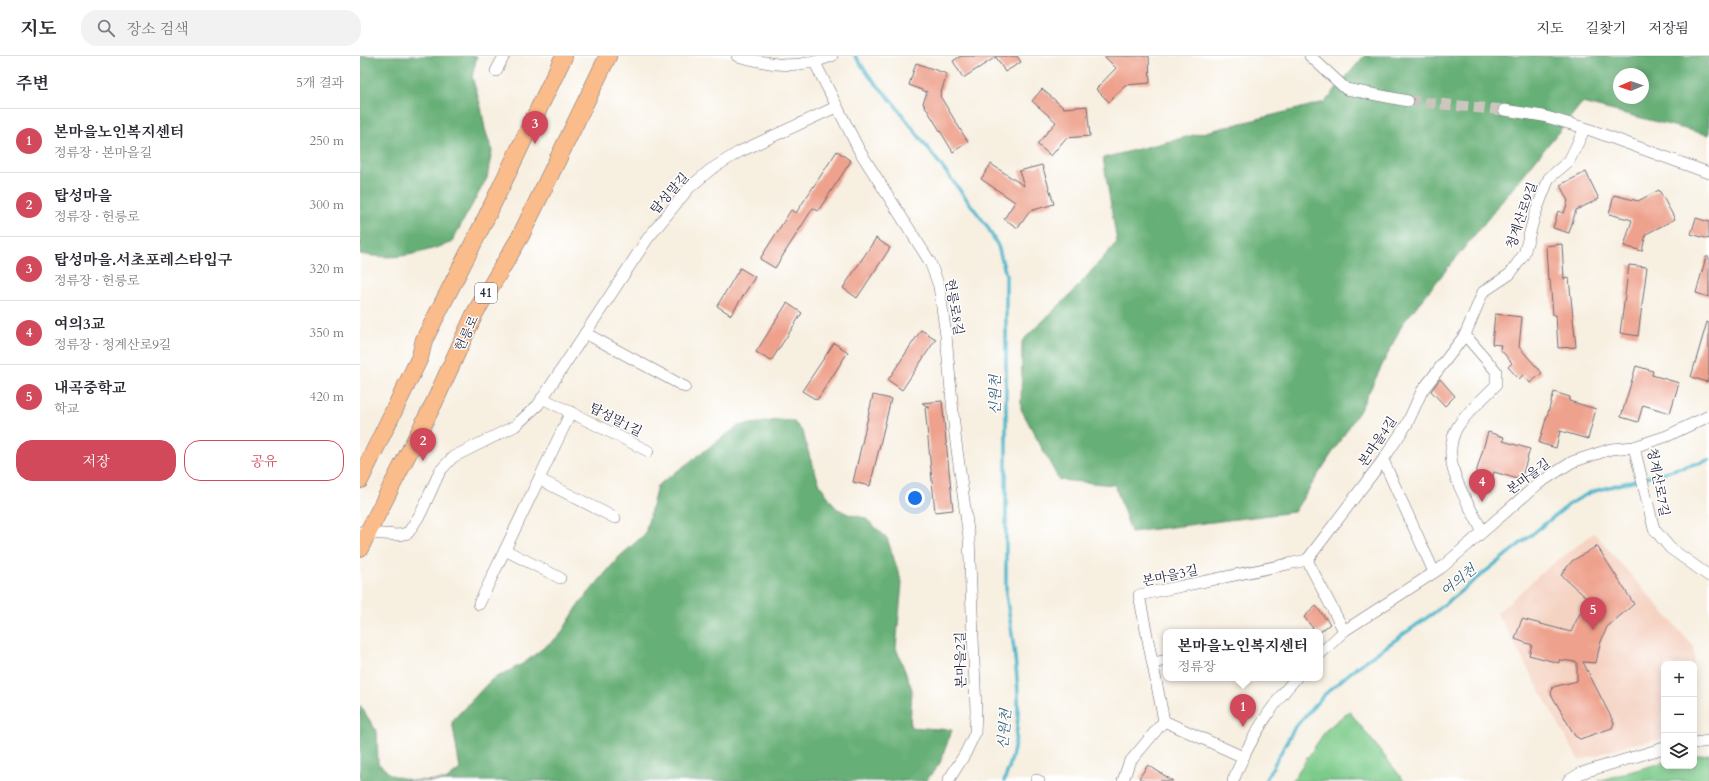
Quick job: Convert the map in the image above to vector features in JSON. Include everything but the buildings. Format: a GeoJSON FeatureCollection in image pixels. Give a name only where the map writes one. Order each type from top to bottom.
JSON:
{"type":"FeatureCollection","features":[{"type":"Feature","properties":{"kind":"main road"},"geometry":{"type":"LineString","coordinates":[[360,480],[420,357],[424,340],[483,224],[564,56]]}},
{"type":"Feature","properties":{"kind":"main road","name":"헌릉로"},"geometry":{"type":"LineString","coordinates":[[360,548],[364,531],[434,403],[474,313],[520,237],[608,56]]}},
{"type":"Feature","properties":{"kind":"street"},"geometry":{"type":"LineString","coordinates":[[496,71],[504,56]]}},
{"type":"Feature","properties":{"kind":"street"},"geometry":{"type":"LineString","coordinates":[[737,56],[776,66],[815,63],[832,56]]}},
{"type":"Feature","properties":{"kind":"street"},"geometry":{"type":"LineString","coordinates":[[1310,56],[1346,89],[1408,102]]}},
{"type":"Feature","properties":{"kind":"street","name":"헌릉로8길"},"geometry":{"type":"LineString","coordinates":[[815,63],[859,150],[930,262],[939,286],[946,336],[955,435],[969,538],[970,563]]}},
{"type":"Feature","properties":{"kind":"street","name":"탑성말길"},"geometry":{"type":"LineString","coordinates":[[364,531],[398,535],[408,533],[421,513],[440,471],[453,457],[515,426],[542,398],[648,238],[689,188],[710,170],[739,152],[836,107]]}},
{"type":"Feature","properties":{"kind":"street"},"geometry":{"type":"LineString","coordinates":[[1504,110],[1544,116],[1585,128],[1709,173]]}},
{"type":"Feature","properties":{"kind":"street","name":"청계산로9길"},"geometry":{"type":"LineString","coordinates":[[1465,335],[1483,292],[1510,274],[1524,254],[1549,178],[1569,161],[1585,128]]}},
{"type":"Feature","properties":{"kind":"street"},"geometry":{"type":"LineString","coordinates":[[585,333],[685,387]]}},
{"type":"Feature","properties":{"kind":"street"},"geometry":{"type":"LineString","coordinates":[[1465,335],[1496,371],[1497,378],[1496,385],[1459,424],[1450,447],[1451,467],[1482,531]]}},
{"type":"Feature","properties":{"kind":"street","name":"본마을4길"},"geometry":{"type":"LineString","coordinates":[[1307,560],[1383,460],[1406,424],[1422,391],[1465,335]]}},
{"type":"Feature","properties":{"kind":"street","name":"탑성말1길"},"geometry":{"type":"LineString","coordinates":[[542,398],[648,451]]}},
{"type":"Feature","properties":{"kind":"street","name":"탑성말1길"},"geometry":{"type":"LineString","coordinates":[[479,604],[571,412]]}},
{"type":"Feature","properties":{"kind":"street","name":"청계산로7길"},"geometry":{"type":"LineString","coordinates":[[1709,416],[1667,436],[1634,447],[1654,529],[1670,548],[1709,576]]}},
{"type":"Feature","properties":{"kind":"street","name":"본마을길"},"geometry":{"type":"LineString","coordinates":[[1323,651],[1344,631],[1441,568],[1538,484],[1572,462],[1611,449],[1634,447]]}},
{"type":"Feature","properties":{"kind":"street"},"geometry":{"type":"LineString","coordinates":[[1383,460],[1434,572]]}},
{"type":"Feature","properties":{"kind":"street"},"geometry":{"type":"LineString","coordinates":[[539,479],[615,518]]}},
{"type":"Feature","properties":{"kind":"street"},"geometry":{"type":"LineString","coordinates":[[505,550],[560,578]]}},
{"type":"Feature","properties":{"kind":"street"},"geometry":{"type":"LineString","coordinates":[[1307,560],[1344,631]]}},
{"type":"Feature","properties":{"kind":"street","name":"본마을3길"},"geometry":{"type":"LineString","coordinates":[[1164,721],[1154,663],[1139,595],[1294,564],[1307,560]]}},
{"type":"Feature","properties":{"kind":"street","name":"본마을2길"},"geometry":{"type":"LineString","coordinates":[[948,781],[965,754],[975,733],[976,711],[970,563]]}},
{"type":"Feature","properties":{"kind":"street"},"geometry":{"type":"LineString","coordinates":[[1154,663],[1163,661]]}},
{"type":"Feature","properties":{"kind":"street"},"geometry":{"type":"LineString","coordinates":[[1233,781],[1240,756],[1279,697],[1293,681]]}},
{"type":"Feature","properties":{"kind":"street"},"geometry":{"type":"LineString","coordinates":[[1123,781],[1129,763],[1164,721],[1240,756]]}},
{"type":"Feature","properties":{"kind":"street"},"geometry":{"type":"LineString","coordinates":[[1697,743],[1709,742]]}},
{"type":"Feature","properties":{"kind":"street"},"geometry":{"type":"LineString","coordinates":[[1568,781],[1582,773],[1661,749]]}},
{"type":"Feature","properties":{"kind":"shaded area"},"geometry":{"type":"Polygon","coordinates":[[[1594,533],[1694,647],[1694,661],[1661,661],[1661,739],[1627,745],[1579,761],[1497,613],[1546,569],[1594,533]]]}},
{"type":"Feature","properties":{"kind":"green space"},"geometry":{"type":"Polygon","coordinates":[[[360,56],[477,56],[472,77],[492,151],[487,178],[451,243],[407,255],[385,257],[360,254],[360,56]]]}},
{"type":"Feature","properties":{"kind":"green space"},"geometry":{"type":"Polygon","coordinates":[[[1364,56],[1709,56],[1709,135],[1582,103],[1403,323],[1360,410],[1294,512],[1131,532],[1115,485],[1059,480],[1021,409],[1022,341],[1071,294],[1117,242],[1103,158],[1325,102],[1364,56]]]}},
{"type":"Feature","properties":{"kind":"green space"},"geometry":{"type":"Polygon","coordinates":[[[778,420],[793,421],[803,432],[810,458],[820,485],[836,508],[848,514],[865,518],[887,538],[902,583],[896,648],[912,689],[910,727],[952,730],[940,763],[926,781],[413,781],[446,780],[460,769],[452,721],[491,680],[524,663],[560,635],[580,603],[619,557],[645,534],[657,486],[738,426],[778,420]]]}},
{"type":"Feature","properties":{"kind":"green space"},"geometry":{"type":"Polygon","coordinates":[[[360,705],[377,732],[378,763],[391,775],[413,781],[360,781],[360,705]]]}},
{"type":"Feature","properties":{"kind":"green space"},"geometry":{"type":"Polygon","coordinates":[[[1349,711],[1404,781],[1292,781],[1326,730],[1349,711]]]}},
{"type":"Feature","properties":{"kind":"green space"},"geometry":{"type":"Polygon","coordinates":[[[1709,754],[1709,781],[1598,781],[1661,763],[1661,769],[1697,769],[1697,756],[1709,754]]]}},
{"type":"Feature","properties":{"kind":"waterway","name":"신원천"},"geometry":{"type":"LineString","coordinates":[[855,56],[870,77],[892,101],[987,226],[998,246],[1006,275],[1006,594],[1016,665],[1018,712],[1012,759],[1004,781]]}},
{"type":"Feature","properties":{"kind":"waterway","name":"여의천"},"geometry":{"type":"LineString","coordinates":[[1265,781],[1295,727],[1324,695],[1357,667],[1435,612],[1571,503],[1591,492],[1709,460]]}},
{"type":"Feature","properties":{"kind":"tunnel"},"geometry":{"type":"LineString","coordinates":[[1408,101],[1504,110]]}},
{"type":"Feature","properties":{"kind":"place","name":"탑성마을.서초포레스타입구"},"geometry":{"type":"Point","coordinates":[535,144]}},
{"type":"Feature","properties":{"kind":"place","name":"탑성마을"},"geometry":{"type":"Point","coordinates":[423,461]}},
{"type":"Feature","properties":{"kind":"place","name":"여의3교"},"geometry":{"type":"Point","coordinates":[1482,502]}},
{"type":"Feature","properties":{"kind":"place","name":"내곡중학교"},"geometry":{"type":"Point","coordinates":[1593,630]}},
{"type":"Feature","properties":{"kind":"place","name":"본마을노인복지센터"},"geometry":{"type":"Point","coordinates":[1243,727]}}]}
